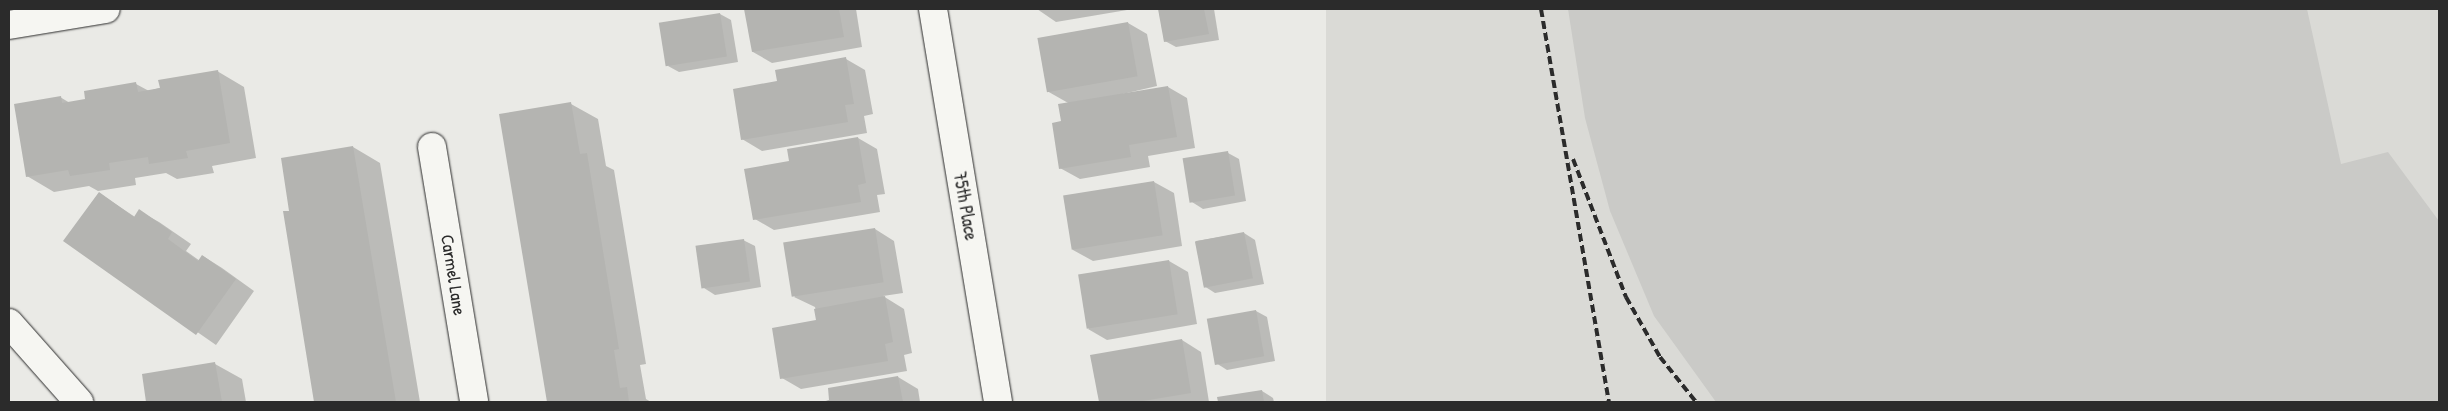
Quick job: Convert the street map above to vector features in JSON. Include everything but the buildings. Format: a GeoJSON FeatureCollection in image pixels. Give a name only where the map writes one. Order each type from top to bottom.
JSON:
{"type":"FeatureCollection","features":[{"type":"Feature","properties":{"kind":"street"},"geometry":{"type":"LineString","coordinates":[[9,25],[106,9]]}},
{"type":"Feature","properties":{"kind":"street","name":"75th Place"},"geometry":{"type":"LineString","coordinates":[[932,9],[998,402]]}},
{"type":"Feature","properties":{"kind":"street","name":"Carmel Lane"},"geometry":{"type":"LineString","coordinates":[[432,147],[474,402]]}},
{"type":"Feature","properties":{"kind":"street"},"geometry":{"type":"LineString","coordinates":[[9,323],[79,402]]}},
{"type":"Feature","properties":{"kind":"shaded area"},"geometry":{"type":"Polygon","coordinates":[[[1326,9],[2439,9],[2439,402],[1326,402],[1326,9]]]}},
{"type":"Feature","properties":{"kind":"shaded area"},"geometry":{"type":"Polygon","coordinates":[[[1568,9],[2307,9],[2341,164],[2388,152],[2439,221],[2439,402],[1716,402],[1654,316],[1610,211],[1585,118],[1568,9]]]}},
{"type":"Feature","properties":{"kind":"railway"},"geometry":{"type":"LineString","coordinates":[[1541,9],[1609,402]]}},
{"type":"Feature","properties":{"kind":"railway"},"geometry":{"type":"LineString","coordinates":[[1573,159],[1626,297],[1660,357],[1696,402]]}}]}
